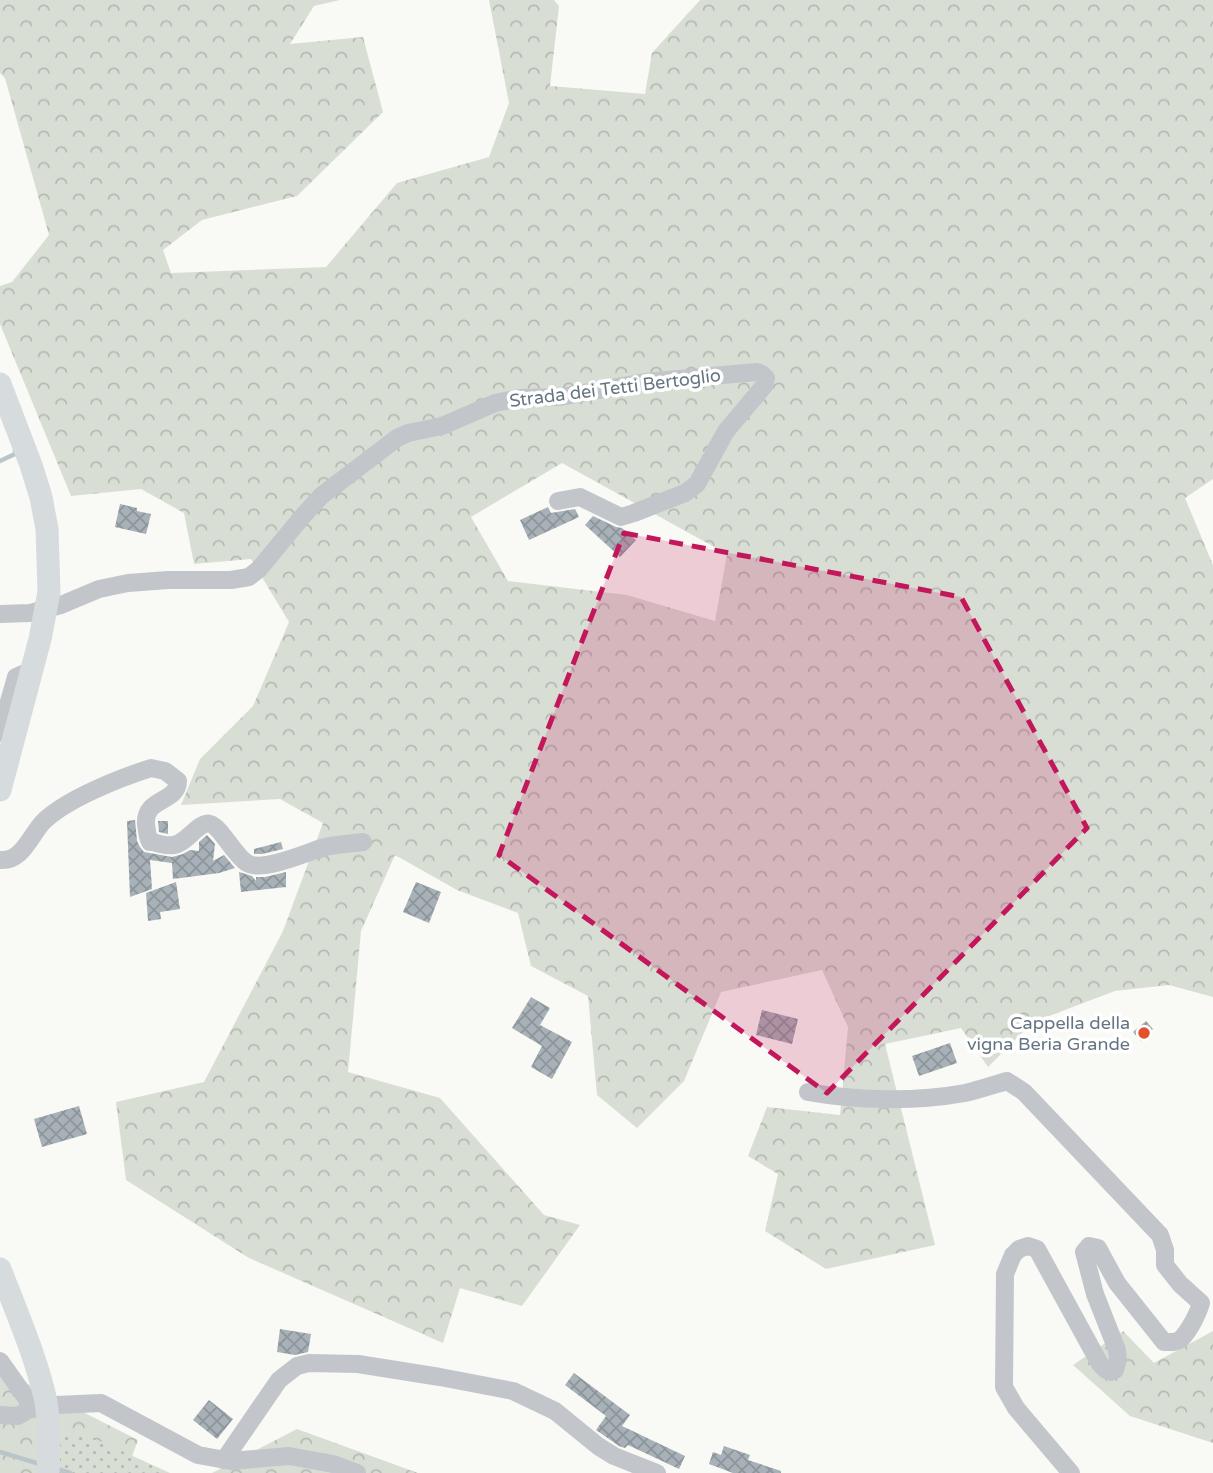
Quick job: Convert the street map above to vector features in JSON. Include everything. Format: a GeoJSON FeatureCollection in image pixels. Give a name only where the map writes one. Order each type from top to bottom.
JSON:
{"type":"FeatureCollection","features":[{"type":"Feature","properties":{"kind":"main road"},"geometry":{"type":"LineString","coordinates":[[0,384],[41,497],[47,529],[49,592],[40,639],[0,790]]}},
{"type":"Feature","properties":{"kind":"main road"},"geometry":{"type":"LineString","coordinates":[[0,1269],[45,1398],[48,1418],[48,1473]]}},
{"type":"Feature","properties":{"kind":"street","name":"Strada dei Tetti Bertoglio"},"geometry":{"type":"LineString","coordinates":[[0,614],[30,612],[61,605],[99,589],[128,583],[231,580],[249,577],[259,569],[321,496],[397,438],[442,426],[495,403],[527,397],[560,397],[645,382],[757,372],[766,378],[764,386],[721,439],[697,484],[685,493],[621,517],[580,497],[558,501]]}},
{"type":"Feature","properties":{"kind":"street"},"geometry":{"type":"LineString","coordinates":[[0,733],[16,677],[32,670]]}},
{"type":"Feature","properties":{"kind":"street"},"geometry":{"type":"LineString","coordinates":[[0,860],[9,861],[18,855],[43,823],[63,806],[151,768],[165,771],[178,781],[178,786],[174,793],[147,812],[147,837],[150,842],[175,845],[208,823],[253,867],[281,862],[328,846],[363,842]]}},
{"type":"Feature","properties":{"kind":"street"},"geometry":{"type":"LineString","coordinates":[[808,1092],[837,1098],[925,1098],[966,1092],[1007,1081],[1024,1093],[1160,1235],[1165,1265],[1180,1284],[1207,1305],[1198,1313],[1180,1340],[1173,1343],[1164,1342],[1117,1283],[1098,1248],[1089,1246],[1084,1252],[1092,1284],[1117,1350],[1117,1365],[1111,1373],[1100,1364],[1037,1249],[1028,1246],[1019,1249],[1013,1255],[1005,1274],[1004,1387],[1016,1408],[1071,1473]]}},
{"type":"Feature","properties":{"kind":"street"},"geometry":{"type":"LineString","coordinates":[[0,1361],[29,1402],[28,1410]]}},
{"type":"Feature","properties":{"kind":"street"},"geometry":{"type":"LineString","coordinates":[[224,1460],[279,1380],[297,1366],[309,1363],[358,1364],[513,1391],[555,1410],[614,1456],[657,1473]]}},
{"type":"Feature","properties":{"kind":"street"},"geometry":{"type":"LineString","coordinates":[[0,1415],[18,1416],[28,1410],[56,1405],[101,1403],[198,1455],[231,1461],[289,1456],[333,1464],[357,1473]]}},
{"type":"Feature","properties":{"kind":"highlighted area"},"geometry":{"type":"Polygon","coordinates":[[[624,533],[961,597],[1087,828],[827,1093],[499,855],[624,533]]]}},
{"type":"Feature","properties":{"kind":"green space"},"geometry":{"type":"Polygon","coordinates":[[[0,0],[340,0],[314,6],[290,44],[363,37],[383,112],[297,196],[202,220],[163,250],[171,273],[326,267],[397,183],[489,157],[509,103],[489,0],[554,0],[559,6],[550,86],[645,94],[652,53],[700,0],[1213,0],[1213,479],[1185,498],[1213,565],[1213,997],[1169,985],[1115,991],[1033,1022],[988,1067],[961,1028],[885,1044],[935,1245],[826,1269],[765,1231],[778,1174],[748,1156],[767,1107],[840,1115],[848,1027],[822,970],[721,992],[684,1081],[637,1128],[597,1095],[588,996],[531,966],[518,913],[457,890],[395,855],[361,931],[348,1072],[440,1098],[544,1215],[580,1225],[522,1306],[460,1288],[443,1343],[249,1258],[126,1180],[116,1102],[204,1082],[283,931],[323,823],[280,799],[181,805],[200,759],[253,706],[289,622],[251,559],[194,564],[184,513],[141,489],[71,496],[0,324],[0,286],[12,282],[49,235],[5,78],[0,73],[0,0]],[[562,463],[471,517],[508,581],[627,595],[715,621],[727,554],[562,463]]]}},
{"type":"Feature","properties":{"kind":"green space"},"geometry":{"type":"Polygon","coordinates":[[[1123,1331],[1154,1363],[1213,1331],[1213,1443],[1130,1416],[1073,1365],[1123,1331]]]}},
{"type":"Feature","properties":{"kind":"green space"},"geometry":{"type":"Polygon","coordinates":[[[0,1370],[138,1440],[126,1473],[0,1473],[0,1370]]]}},
{"type":"Feature","properties":{"kind":"green space"},"geometry":{"type":"Polygon","coordinates":[[[297,1429],[418,1473],[212,1473],[297,1429]]]}},
{"type":"Feature","properties":{"kind":"green space"},"geometry":{"type":"Polygon","coordinates":[[[61,1435],[91,1437],[170,1473],[47,1473],[61,1435]]]}},
{"type":"Feature","properties":{"kind":"building"},"geometry":{"type":"Polygon","coordinates":[[[120,504],[151,514],[146,534],[115,527],[120,504]]]}},
{"type":"Feature","properties":{"kind":"building"},"geometry":{"type":"Polygon","coordinates":[[[548,507],[551,513],[575,509],[579,517],[529,540],[520,520],[548,507]]]}},
{"type":"Feature","properties":{"kind":"building"},"geometry":{"type":"Polygon","coordinates":[[[593,516],[622,528],[636,540],[620,557],[585,525],[593,516]]]}},
{"type":"Feature","properties":{"kind":"building"},"geometry":{"type":"Polygon","coordinates":[[[135,820],[137,841],[144,852],[172,857],[190,850],[199,851],[199,842],[207,835],[215,844],[213,861],[224,855],[235,868],[219,873],[173,879],[172,863],[150,860],[152,889],[130,897],[127,821],[135,820]]]}},
{"type":"Feature","properties":{"kind":"building"},"geometry":{"type":"Polygon","coordinates":[[[158,821],[168,821],[168,834],[159,832],[158,821]]]}},
{"type":"Feature","properties":{"kind":"building"},"geometry":{"type":"Polygon","coordinates":[[[281,842],[283,849],[254,854],[254,849],[281,842]]]}},
{"type":"Feature","properties":{"kind":"building"},"geometry":{"type":"Polygon","coordinates":[[[239,872],[252,876],[256,881],[256,877],[286,872],[286,887],[241,892],[239,872]]]}},
{"type":"Feature","properties":{"kind":"building"},"geometry":{"type":"Polygon","coordinates":[[[176,882],[180,909],[160,912],[161,919],[148,921],[146,893],[176,882]]]}},
{"type":"Feature","properties":{"kind":"building"},"geometry":{"type":"Polygon","coordinates":[[[416,882],[441,892],[429,923],[403,912],[416,882]]]}},
{"type":"Feature","properties":{"kind":"building"},"geometry":{"type":"Polygon","coordinates":[[[531,997],[550,1008],[540,1025],[572,1042],[552,1079],[531,1067],[542,1046],[512,1028],[531,997]]]}},
{"type":"Feature","properties":{"kind":"building"},"geometry":{"type":"Polygon","coordinates":[[[762,1010],[798,1019],[792,1044],[756,1035],[762,1010]]]}},
{"type":"Feature","properties":{"kind":"building","name":"Cappella della vigna Beria Grande"},"geometry":{"type":"Polygon","coordinates":[[[1146,1021],[1153,1029],[1141,1041],[1133,1032],[1146,1021]]]}},
{"type":"Feature","properties":{"kind":"building"},"geometry":{"type":"Polygon","coordinates":[[[950,1043],[957,1063],[919,1076],[912,1056],[950,1043]]]}},
{"type":"Feature","properties":{"kind":"building"},"geometry":{"type":"Polygon","coordinates":[[[79,1106],[87,1134],[42,1147],[34,1119],[79,1106]]]}},
{"type":"Feature","properties":{"kind":"building"},"geometry":{"type":"Polygon","coordinates":[[[280,1329],[311,1334],[308,1352],[295,1355],[277,1352],[280,1329]]]}},
{"type":"Feature","properties":{"kind":"building"},"geometry":{"type":"Polygon","coordinates":[[[574,1373],[630,1415],[622,1426],[685,1456],[679,1469],[628,1445],[625,1448],[619,1446],[596,1430],[606,1416],[565,1385],[574,1373]]]}},
{"type":"Feature","properties":{"kind":"building"},"geometry":{"type":"Polygon","coordinates":[[[209,1400],[233,1419],[217,1439],[193,1420],[209,1400]]]}},
{"type":"Feature","properties":{"kind":"building"},"geometry":{"type":"Polygon","coordinates":[[[724,1446],[750,1455],[748,1460],[781,1473],[733,1473],[709,1464],[713,1452],[721,1455],[724,1446]]]}},
{"type":"Feature","properties":{"kind":"waterway"},"geometry":{"type":"LineString","coordinates":[[0,461],[15,454],[15,450]]}},
{"type":"Feature","properties":{"kind":"waterway"},"geometry":{"type":"LineString","coordinates":[[0,1452],[43,1465]]}},
{"type":"Feature","properties":{"kind":"waterway"},"geometry":{"type":"LineString","coordinates":[[54,1468],[70,1473]]}},
{"type":"Feature","properties":{"kind":"place","name":"Cappella della vigna Beria Grande"},"geometry":{"type":"Point","coordinates":[1144,1033]}}]}
